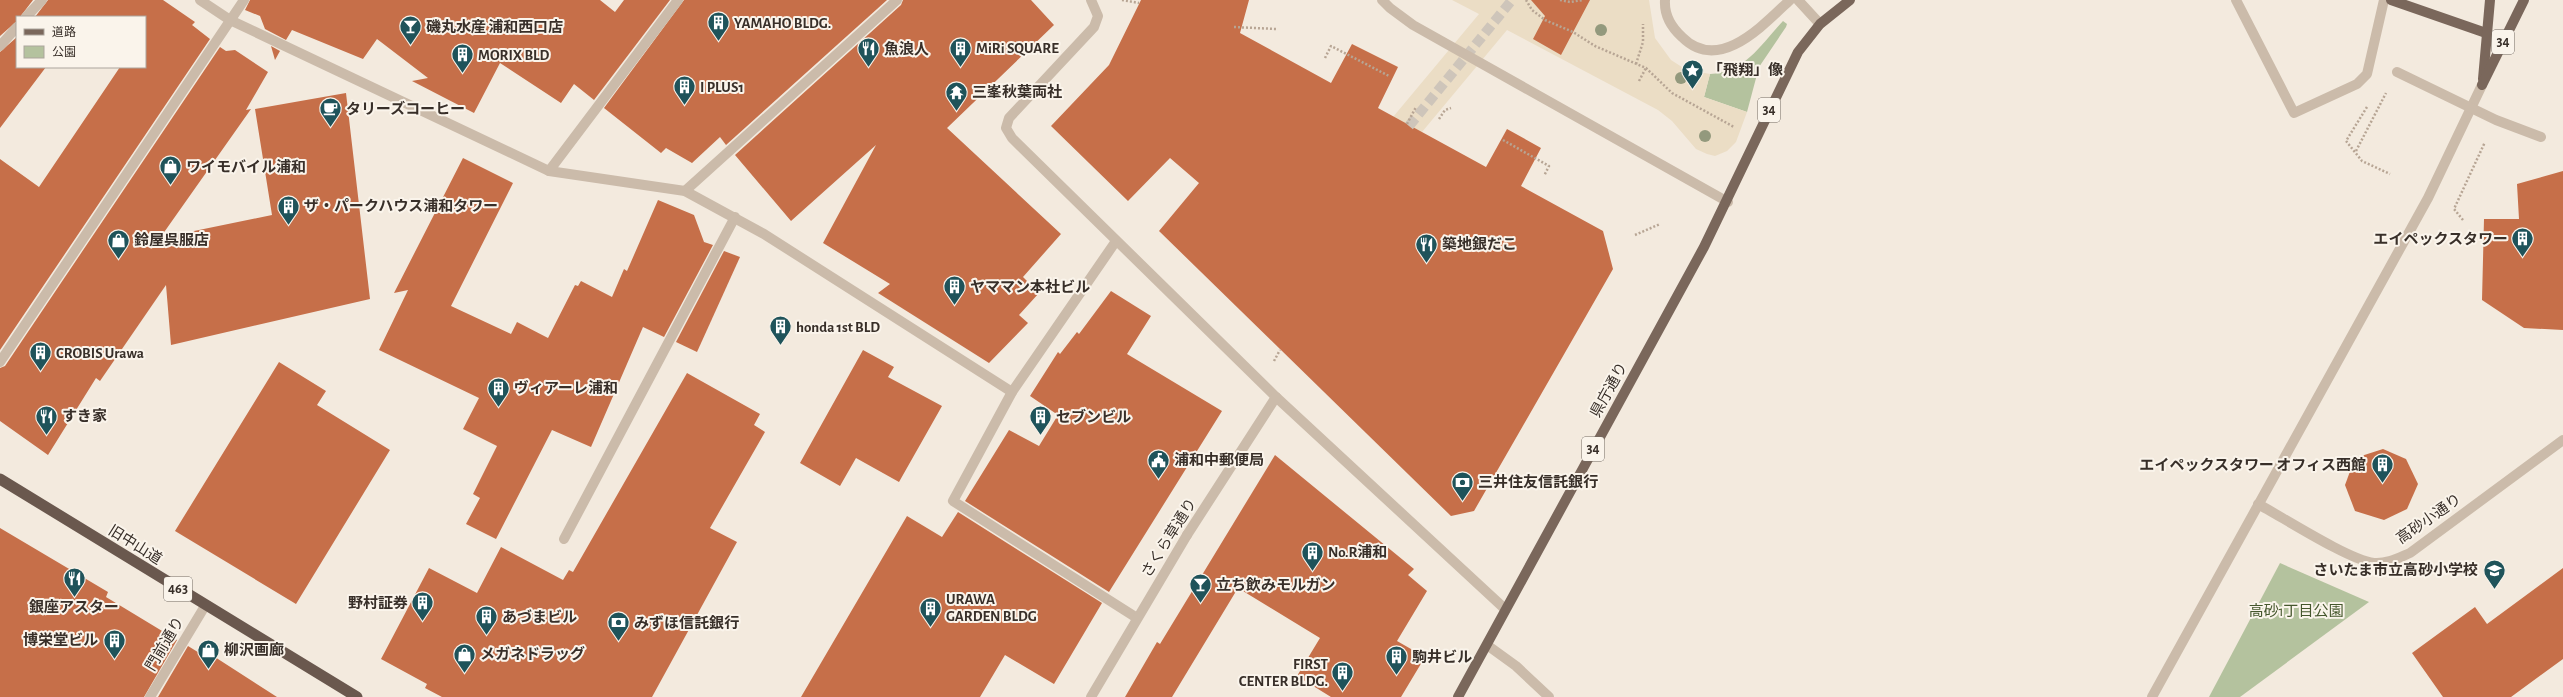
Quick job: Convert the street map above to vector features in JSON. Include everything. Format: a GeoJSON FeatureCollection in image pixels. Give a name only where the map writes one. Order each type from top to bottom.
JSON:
{"type":"FeatureCollection","features":[{"type":"Feature","properties":{"kind":"highway","name":"旧中山道"},"geometry":{"type":"LineString","coordinates":[[0,479],[357,697]]}},
{"type":"Feature","properties":{"kind":"main road","name":"34"},"geometry":{"type":"LineString","coordinates":[[1728,202],[1783,80],[1798,52],[1820,24],[1850,0]]}},
{"type":"Feature","properties":{"kind":"main road","name":"34"},"geometry":{"type":"LineString","coordinates":[[2391,0],[2486,33]]}},
{"type":"Feature","properties":{"kind":"main road","name":"34"},"geometry":{"type":"LineString","coordinates":[[2482,85],[2490,0]]}},
{"type":"Feature","properties":{"kind":"main road","name":"34"},"geometry":{"type":"LineString","coordinates":[[2482,85],[2524,0]]}},
{"type":"Feature","properties":{"kind":"main road","name":"県庁通り"},"geometry":{"type":"LineString","coordinates":[[1458,697],[1728,202]]}},
{"type":"Feature","properties":{"kind":"street"},"geometry":{"type":"LineString","coordinates":[[27,16],[42,0]]}},
{"type":"Feature","properties":{"kind":"street"},"geometry":{"type":"LineString","coordinates":[[200,0],[230,20],[549,171],[685,191],[736,217],[1012,392]]}},
{"type":"Feature","properties":{"kind":"street"},"geometry":{"type":"LineString","coordinates":[[0,362],[244,0]]}},
{"type":"Feature","properties":{"kind":"street"},"geometry":{"type":"LineString","coordinates":[[549,171],[678,0]]}},
{"type":"Feature","properties":{"kind":"street"},"geometry":{"type":"LineString","coordinates":[[685,191],[897,0]]}},
{"type":"Feature","properties":{"kind":"street"},"geometry":{"type":"LineString","coordinates":[[1091,0],[1098,16],[1094,27],[1009,118],[1006,128],[1012,138],[1276,397],[1505,609]]}},
{"type":"Feature","properties":{"kind":"street"},"geometry":{"type":"LineString","coordinates":[[1382,0],[1390,8],[1413,25],[1728,202]]}},
{"type":"Feature","properties":{"kind":"street"},"geometry":{"type":"LineString","coordinates":[[1665,0],[1665,8],[1671,27],[1687,42],[1708,50],[1730,47],[1749,37],[1790,0]]}},
{"type":"Feature","properties":{"kind":"street"},"geometry":{"type":"LineString","coordinates":[[1798,0],[1820,24]]}},
{"type":"Feature","properties":{"kind":"street"},"geometry":{"type":"LineString","coordinates":[[2236,0],[2294,113],[2357,84],[2366,74],[2384,0]]}},
{"type":"Feature","properties":{"kind":"street"},"geometry":{"type":"LineString","coordinates":[[0,46],[16,29]]}},
{"type":"Feature","properties":{"kind":"street"},"geometry":{"type":"LineString","coordinates":[[2397,72],[2496,120],[2541,137]]}},
{"type":"Feature","properties":{"kind":"street"},"geometry":{"type":"LineString","coordinates":[[2152,697],[2428,198],[2482,85]]}},
{"type":"Feature","properties":{"kind":"street"},"geometry":{"type":"LineString","coordinates":[[564,539],[736,217]]}},
{"type":"Feature","properties":{"kind":"street"},"geometry":{"type":"LineString","coordinates":[[1116,241],[1012,392],[953,500],[1137,618]]}},
{"type":"Feature","properties":{"kind":"street","name":"さくら草通り"},"geometry":{"type":"LineString","coordinates":[[1091,697],[1187,535],[1276,397]]}},
{"type":"Feature","properties":{"kind":"street","name":"高砂小通り"},"geometry":{"type":"LineString","coordinates":[[2258,504],[2355,557],[2374,563],[2389,562],[2410,553],[2563,440]]}},
{"type":"Feature","properties":{"kind":"street","name":"門前通り"},"geometry":{"type":"LineString","coordinates":[[150,697],[206,606]]}},
{"type":"Feature","properties":{"kind":"street"},"geometry":{"type":"LineString","coordinates":[[1487,645],[1522,671],[1549,697]]}},
{"type":"Feature","properties":{"kind":"path"},"geometry":{"type":"LineString","coordinates":[[1122,0],[1139,3]]}},
{"type":"Feature","properties":{"kind":"path"},"geometry":{"type":"LineString","coordinates":[[1526,0],[1532,10],[1546,20],[1572,32],[1594,46],[1646,68],[1672,93],[1740,130]]}},
{"type":"Feature","properties":{"kind":"path"},"geometry":{"type":"LineString","coordinates":[[1560,0],[1570,2],[1583,0]]}},
{"type":"Feature","properties":{"kind":"path"},"geometry":{"type":"LineString","coordinates":[[1636,64],[1643,42],[1643,18]]}},
{"type":"Feature","properties":{"kind":"path"},"geometry":{"type":"LineString","coordinates":[[1234,27],[1276,29]]}},
{"type":"Feature","properties":{"kind":"path"},"geometry":{"type":"LineString","coordinates":[[1325,58],[1331,46],[1389,76]]}},
{"type":"Feature","properties":{"kind":"path"},"geometry":{"type":"LineString","coordinates":[[1639,81],[1646,68]]}},
{"type":"Feature","properties":{"kind":"path"},"geometry":{"type":"LineString","coordinates":[[2356,151],[2397,72]]}},
{"type":"Feature","properties":{"kind":"path"},"geometry":{"type":"LineString","coordinates":[[1407,124],[1416,107]]}},
{"type":"Feature","properties":{"kind":"path"},"geometry":{"type":"LineString","coordinates":[[1439,119],[1445,110],[1451,108]]}},
{"type":"Feature","properties":{"kind":"path"},"geometry":{"type":"LineString","coordinates":[[2463,220],[2454,209],[2496,120]]}},
{"type":"Feature","properties":{"kind":"path"},"geometry":{"type":"LineString","coordinates":[[1503,140],[1549,166],[1544,176]]}},
{"type":"Feature","properties":{"kind":"path"},"geometry":{"type":"LineString","coordinates":[[2362,161],[2390,174]]}},
{"type":"Feature","properties":{"kind":"path"},"geometry":{"type":"LineString","coordinates":[[1635,235],[1660,224]]}},
{"type":"Feature","properties":{"kind":"path"},"geometry":{"type":"LineString","coordinates":[[1273,363],[1280,350]]}},
{"type":"Feature","properties":{"kind":"green space"},"geometry":{"type":"Polygon","coordinates":[[[1783,21],[1787,24],[1786,27],[1759,67],[1747,112],[1704,97],[1710,74],[1723,72],[1734,68],[1743,62],[1760,47],[1783,21]]]}},
{"type":"Feature","properties":{"kind":"green space","name":"高砂1丁目公園"},"geometry":{"type":"Polygon","coordinates":[[[2280,563],[2369,602],[2240,697],[2209,697],[2280,563]]]}},
{"type":"Feature","properties":{"kind":"shaded area"},"geometry":{"type":"Polygon","coordinates":[[[1452,0],[1649,0],[1655,38],[1671,60],[1685,69],[1710,74],[1704,97],[1747,112],[1736,142],[1727,151],[1715,156],[1696,149],[1672,121],[1658,110],[1507,30],[1422,132],[1393,117],[1479,14],[1452,0]]]}},
{"type":"Feature","properties":{"kind":"building"},"geometry":{"type":"Polygon","coordinates":[[[0,0],[33,0],[21,16],[16,16],[16,22],[0,36],[0,0]]]}},
{"type":"Feature","properties":{"kind":"building"},"geometry":{"type":"Polygon","coordinates":[[[48,0],[163,0],[195,22],[192,25],[210,39],[0,350],[0,159],[39,187],[119,68],[146,68],[146,16],[36,16],[48,0]]]}},
{"type":"Feature","properties":{"kind":"building"},"geometry":{"type":"Polygon","coordinates":[[[250,0],[600,0],[615,12],[624,0],[670,0],[594,100],[574,84],[561,103],[500,63],[474,113],[412,81],[428,78],[377,39],[363,59],[292,30],[286,40],[265,29],[260,16],[245,10],[250,0]]]}},
{"type":"Feature","properties":{"kind":"building"},"geometry":{"type":"Polygon","coordinates":[[[684,0],[887,0],[726,145],[720,137],[692,163],[666,148],[661,153],[604,108],[684,0]]]}},
{"type":"Feature","properties":{"kind":"building"},"geometry":{"type":"Polygon","coordinates":[[[903,0],[1031,0],[1054,25],[947,128],[1061,234],[1023,277],[1039,293],[1019,315],[1028,323],[989,363],[878,293],[890,284],[823,243],[876,145],[791,221],[735,155],[901,5],[903,0]]]}},
{"type":"Feature","properties":{"kind":"building"},"geometry":{"type":"Polygon","coordinates":[[[1141,0],[1249,0],[1240,33],[1331,83],[1352,44],[1398,67],[1378,108],[1486,167],[1507,129],[1541,148],[1521,186],[1603,231],[1613,269],[1474,511],[1451,516],[1159,231],[1199,183],[1170,158],[1128,201],[1051,126],[1109,65],[1141,0]]]}},
{"type":"Feature","properties":{"kind":"building"},"geometry":{"type":"Polygon","coordinates":[[[1531,0],[1590,0],[1561,55],[1533,39],[1545,16],[1531,0]]]}},
{"type":"Feature","properties":{"kind":"building"},"geometry":{"type":"Polygon","coordinates":[[[16,38],[16,68],[45,68],[0,128],[0,52],[16,38]]]}},
{"type":"Feature","properties":{"kind":"building"},"geometry":{"type":"Polygon","coordinates":[[[271,46],[280,51],[275,60],[271,46]]]}},
{"type":"Feature","properties":{"kind":"building"},"geometry":{"type":"Polygon","coordinates":[[[220,47],[226,51],[235,50],[268,72],[246,110],[251,109],[160,238],[272,215],[255,109],[346,93],[370,299],[171,345],[166,285],[100,381],[96,378],[48,455],[0,421],[0,368],[5,366],[220,47]]]}},
{"type":"Feature","properties":{"kind":"building"},"geometry":{"type":"Polygon","coordinates":[[[463,158],[513,183],[451,306],[511,334],[517,322],[548,338],[575,285],[578,286],[581,281],[612,297],[624,269],[627,271],[658,200],[694,215],[704,242],[713,245],[664,337],[643,327],[591,447],[552,430],[496,539],[466,524],[480,498],[473,494],[497,446],[463,429],[479,398],[379,350],[408,290],[394,293],[463,158]]]}},
{"type":"Feature","properties":{"kind":"building","name":"エイペックスタワー"},"geometry":{"type":"Polygon","coordinates":[[[2563,171],[2563,330],[2524,328],[2482,300],[2484,219],[2519,219],[2517,184],[2563,171]]]}},
{"type":"Feature","properties":{"kind":"building"},"geometry":{"type":"Polygon","coordinates":[[[724,251],[740,257],[697,352],[676,342],[724,251]]]}},
{"type":"Feature","properties":{"kind":"building"},"geometry":{"type":"Polygon","coordinates":[[[1111,291],[1151,316],[1127,354],[1222,411],[1109,592],[965,501],[1009,430],[1039,446],[1058,415],[1030,396],[1058,352],[1060,354],[1077,332],[1079,334],[1111,291]]]}},
{"type":"Feature","properties":{"kind":"building"},"geometry":{"type":"Polygon","coordinates":[[[863,350],[894,367],[888,377],[942,406],[899,482],[856,458],[840,486],[800,463],[863,350]]]}},
{"type":"Feature","properties":{"kind":"building"},"geometry":{"type":"Polygon","coordinates":[[[279,362],[326,391],[317,405],[390,450],[296,604],[175,531],[279,362]]]}},
{"type":"Feature","properties":{"kind":"building"},"geometry":{"type":"Polygon","coordinates":[[[687,373],[760,414],[754,425],[765,432],[710,528],[737,542],[652,697],[442,697],[425,688],[427,684],[381,659],[429,568],[477,593],[501,547],[563,580],[569,570],[573,572],[687,373]]]}},
{"type":"Feature","properties":{"kind":"building","name":"エイペックスタワー オフィス西館"},"geometry":{"type":"Polygon","coordinates":[[[2383,449],[2406,459],[2418,484],[2407,509],[2384,520],[2355,511],[2345,485],[2355,458],[2383,449]]]}},
{"type":"Feature","properties":{"kind":"building","name":"No.R浦和"},"geometry":{"type":"Polygon","coordinates":[[[1275,455],[1414,569],[1408,575],[1427,591],[1397,641],[1425,657],[1401,697],[1331,697],[1297,676],[1320,638],[1238,588],[1172,697],[1125,697],[1157,642],[1160,644],[1275,455]]]}},
{"type":"Feature","properties":{"kind":"building","name":"URAWA GARDEN BLDG"},"geometry":{"type":"Polygon","coordinates":[[[958,512],[1102,603],[1054,684],[1005,655],[980,697],[801,697],[907,516],[942,537],[958,512]]]}},
{"type":"Feature","properties":{"kind":"building"},"geometry":{"type":"Polygon","coordinates":[[[0,528],[108,592],[106,597],[177,640],[144,697],[0,697],[0,528]]]}},
{"type":"Feature","properties":{"kind":"building"},"geometry":{"type":"Polygon","coordinates":[[[2563,568],[2563,659],[2511,697],[2443,697],[2412,653],[2475,607],[2487,624],[2563,568]]]}},
{"type":"Feature","properties":{"kind":"building"},"geometry":{"type":"Polygon","coordinates":[[[188,646],[201,654],[204,650],[277,697],[158,697],[188,646]]]}},
{"type":"Feature","properties":{"kind":"tunnel"},"geometry":{"type":"LineString","coordinates":[[1409,126],[1512,0]]}},
{"type":"Feature","properties":{"kind":"place","name":"YAMAHO BLDG."},"geometry":{"type":"Point","coordinates":[719,42]}},
{"type":"Feature","properties":{"kind":"place","name":"磯丸水産 浦和西口店"},"geometry":{"type":"Point","coordinates":[410,46]}},
{"type":"Feature","properties":{"kind":"place","name":"魚浪人"},"geometry":{"type":"Point","coordinates":[869,68]}},
{"type":"Feature","properties":{"kind":"place","name":"MiRi SQUARE"},"geometry":{"type":"Point","coordinates":[961,68]}},
{"type":"Feature","properties":{"kind":"place","name":"MORIX BLD"},"geometry":{"type":"Point","coordinates":[463,74]}},
{"type":"Feature","properties":{"kind":"place","name":"「飛翔」像"},"geometry":{"type":"Point","coordinates":[1692,90]}},
{"type":"Feature","properties":{"kind":"place","name":"I PLUS1"},"geometry":{"type":"Point","coordinates":[684,106]}},
{"type":"Feature","properties":{"kind":"place","name":"三峯秋葉両社"},"geometry":{"type":"Point","coordinates":[957,112]}},
{"type":"Feature","properties":{"kind":"place","name":"タリーズコーヒー"},"geometry":{"type":"Point","coordinates":[331,128]}},
{"type":"Feature","properties":{"kind":"place","name":"ワイモバイル浦和"},"geometry":{"type":"Point","coordinates":[170,186]}},
{"type":"Feature","properties":{"kind":"place","name":"ザ・パークハウス浦和タワー"},"geometry":{"type":"Point","coordinates":[289,226]}},
{"type":"Feature","properties":{"kind":"place","name":"エイペックスタワー"},"geometry":{"type":"Point","coordinates":[2523,258]}},
{"type":"Feature","properties":{"kind":"place","name":"鈴屋呉服店"},"geometry":{"type":"Point","coordinates":[119,260]}},
{"type":"Feature","properties":{"kind":"place","name":"築地銀だこ"},"geometry":{"type":"Point","coordinates":[1427,264]}},
{"type":"Feature","properties":{"kind":"place","name":"ヤママン本社ビル"},"geometry":{"type":"Point","coordinates":[954,306]}},
{"type":"Feature","properties":{"kind":"place","name":"honda 1st BLD"},"geometry":{"type":"Point","coordinates":[781,346]}},
{"type":"Feature","properties":{"kind":"place","name":"CROBIS Urawa"},"geometry":{"type":"Point","coordinates":[40,372]}},
{"type":"Feature","properties":{"kind":"place","name":"ヴィアーレ浦和"},"geometry":{"type":"Point","coordinates":[499,408]}},
{"type":"Feature","properties":{"kind":"place","name":"すき家"},"geometry":{"type":"Point","coordinates":[46,436]}},
{"type":"Feature","properties":{"kind":"place","name":"セブンビル"},"geometry":{"type":"Point","coordinates":[1040,436]}},
{"type":"Feature","properties":{"kind":"place","name":"浦和中郵便局"},"geometry":{"type":"Point","coordinates":[1159,480]}},
{"type":"Feature","properties":{"kind":"place","name":"エイペックスタワー オフィス西館"},"geometry":{"type":"Point","coordinates":[2382,484]}},
{"type":"Feature","properties":{"kind":"place","name":"三井住友信託銀行"},"geometry":{"type":"Point","coordinates":[1462,502]}},
{"type":"Feature","properties":{"kind":"place","name":"No.R浦和"},"geometry":{"type":"Point","coordinates":[1312,572]}},
{"type":"Feature","properties":{"kind":"place","name":"さいたま市立高砂小学校"},"geometry":{"type":"Point","coordinates":[2494,590]}},
{"type":"Feature","properties":{"kind":"place","name":"銀座アスター"},"geometry":{"type":"Point","coordinates":[74,598]}},
{"type":"Feature","properties":{"kind":"place","name":"立ち飲みモルガン"},"geometry":{"type":"Point","coordinates":[1201,604]}},
{"type":"Feature","properties":{"kind":"place","name":"野村証券"},"geometry":{"type":"Point","coordinates":[423,622]}},
{"type":"Feature","properties":{"kind":"place","name":"URAWA GARDEN BLDG"},"geometry":{"type":"Point","coordinates":[931,628]}},
{"type":"Feature","properties":{"kind":"place","name":"あづまビル"},"geometry":{"type":"Point","coordinates":[486,636]}},
{"type":"Feature","properties":{"kind":"place","name":"みずほ信託銀行"},"geometry":{"type":"Point","coordinates":[619,642]}},
{"type":"Feature","properties":{"kind":"place","name":"博栄堂ビル"},"geometry":{"type":"Point","coordinates":[114,660]}},
{"type":"Feature","properties":{"kind":"place","name":"柳沢画廊"},"geometry":{"type":"Point","coordinates":[209,670]}},
{"type":"Feature","properties":{"kind":"place","name":"メガネドラッグ"},"geometry":{"type":"Point","coordinates":[464,674]}},
{"type":"Feature","properties":{"kind":"place","name":"駒井ビル"},"geometry":{"type":"Point","coordinates":[1397,676]}},
{"type":"Feature","properties":{"kind":"place","name":"FIRST CENTER BLDG."},"geometry":{"type":"Point","coordinates":[1343,692]}}]}
